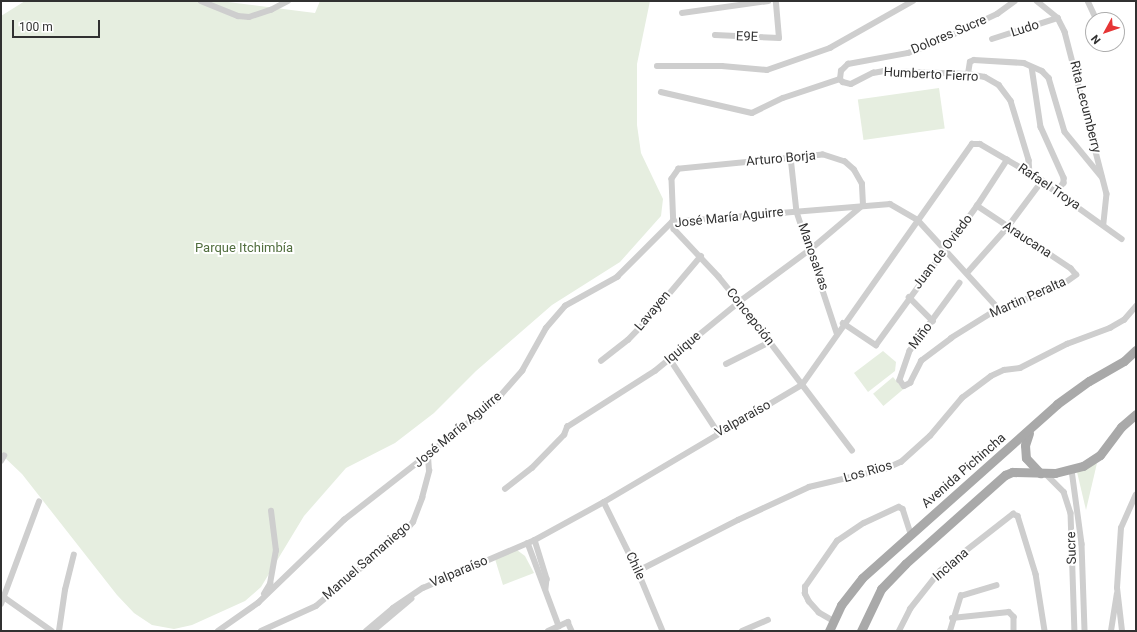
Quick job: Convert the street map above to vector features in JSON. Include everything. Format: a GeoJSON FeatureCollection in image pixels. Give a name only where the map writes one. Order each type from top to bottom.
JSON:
{"type":"FeatureCollection","features":[{"type":"Feature","properties":{"kind":"main road","name":"Avenida Pichincha"},"geometry":{"type":"LineString","coordinates":[[829,631],[850,591],[911,533],[1030,430],[1057,404],[1089,382],[1124,362],[1136,350]]}},
{"type":"Feature","properties":{"kind":"main road"},"geometry":{"type":"LineString","coordinates":[[1124,362],[1136,354]]}},
{"type":"Feature","properties":{"kind":"main road"},"geometry":{"type":"LineString","coordinates":[[861,631],[881,589],[905,564],[1000,479],[1012,472],[1043,473],[1072,470],[1100,455],[1116,433],[1136,414]]}},
{"type":"Feature","properties":{"kind":"main road"},"geometry":{"type":"LineString","coordinates":[[1030,430],[1025,445],[1025,456],[1029,465],[1043,473]]}},
{"type":"Feature","properties":{"kind":"street"},"geometry":{"type":"LineString","coordinates":[[201,1],[238,16],[249,17],[271,10],[288,1]]}},
{"type":"Feature","properties":{"kind":"street"},"geometry":{"type":"LineString","coordinates":[[682,13],[768,1]]}},
{"type":"Feature","properties":{"kind":"street","name":"E9E"},"geometry":{"type":"LineString","coordinates":[[715,35],[779,38],[776,1]]}},
{"type":"Feature","properties":{"kind":"street"},"geometry":{"type":"LineString","coordinates":[[657,66],[722,66],[754,70],[778,67],[830,48],[913,1]]}},
{"type":"Feature","properties":{"kind":"street","name":"Dolores Sucre"},"geometry":{"type":"LineString","coordinates":[[840,79],[841,71],[848,64],[908,53],[933,44],[997,14],[1016,1]]}},
{"type":"Feature","properties":{"kind":"street","name":"Rita Lecumberry"},"geometry":{"type":"LineString","coordinates":[[1037,1],[1058,18],[1065,32],[1107,194],[1104,225]]}},
{"type":"Feature","properties":{"kind":"street"},"geometry":{"type":"LineString","coordinates":[[1088,1],[1093,12]]}},
{"type":"Feature","properties":{"kind":"street","name":"Ludo"},"geometry":{"type":"LineString","coordinates":[[992,39],[1058,18]]}},
{"type":"Feature","properties":{"kind":"street"},"geometry":{"type":"LineString","coordinates":[[968,74],[970,62],[974,60],[1014,62],[1032,67],[1049,78],[1065,132],[1102,178]]}},
{"type":"Feature","properties":{"kind":"street"},"geometry":{"type":"LineString","coordinates":[[1032,67],[1041,127],[1064,178],[1064,183],[1057,192]]}},
{"type":"Feature","properties":{"kind":"street","name":"Humberto Fierro"},"geometry":{"type":"LineString","coordinates":[[661,92],[752,113],[783,98],[840,79],[843,82],[851,84],[873,73],[884,71],[968,74],[985,77],[999,85],[1011,101],[1029,160],[1030,173]]}},
{"type":"Feature","properties":{"kind":"street","name":"Rafael Troya"},"geometry":{"type":"LineString","coordinates":[[972,144],[980,144],[1030,173],[1122,239]]}},
{"type":"Feature","properties":{"kind":"street","name":"Valparaíso"},"geometry":{"type":"LineString","coordinates":[[366,631],[393,608],[423,588],[535,540],[604,502],[718,432],[802,385],[843,323],[972,144]]}},
{"type":"Feature","properties":{"kind":"street","name":"Arturo Borja"},"geometry":{"type":"LineString","coordinates":[[672,222],[675,210],[672,179],[679,169],[791,157],[823,155],[845,162],[859,176],[862,184],[863,205]]}},
{"type":"Feature","properties":{"kind":"street","name":"Manosalvas"},"geometry":{"type":"LineString","coordinates":[[791,157],[797,212],[811,249],[837,333]]}},
{"type":"Feature","properties":{"kind":"street","name":"Juan de Oviedo"},"geometry":{"type":"LineString","coordinates":[[843,323],[874,345],[877,343],[909,297],[977,206],[1007,160]]}},
{"type":"Feature","properties":{"kind":"street"},"geometry":{"type":"LineString","coordinates":[[967,273],[1008,228],[1042,181]]}},
{"type":"Feature","properties":{"kind":"street","name":"José María Aguirre"},"geometry":{"type":"LineString","coordinates":[[218,631],[258,602],[344,520],[494,403],[522,371],[546,328],[565,306],[617,277],[672,222],[863,205],[890,204],[918,220],[944,251],[967,273],[999,309]]}},
{"type":"Feature","properties":{"kind":"street","name":"Iquique"},"geometry":{"type":"LineString","coordinates":[[505,489],[532,468],[564,435],[567,428],[655,371],[739,302],[811,249],[863,205]]}},
{"type":"Feature","properties":{"kind":"street","name":"Araucana"},"geometry":{"type":"LineString","coordinates":[[977,206],[1071,269],[1076,275]]}},
{"type":"Feature","properties":{"kind":"street","name":"Concepción"},"geometry":{"type":"LineString","coordinates":[[672,222],[676,231],[700,256],[739,302],[852,450]]}},
{"type":"Feature","properties":{"kind":"street","name":"Lavayen"},"geometry":{"type":"LineString","coordinates":[[601,361],[638,330],[700,256]]}},
{"type":"Feature","properties":{"kind":"street","name":"Martin Peralta"},"geometry":{"type":"LineString","coordinates":[[910,383],[921,361],[951,338],[999,309],[1059,287],[1076,275]]}},
{"type":"Feature","properties":{"kind":"street","name":"Miño"},"geometry":{"type":"LineString","coordinates":[[910,383],[904,386],[900,380],[903,365],[910,351],[960,283]]}},
{"type":"Feature","properties":{"kind":"street"},"geometry":{"type":"LineString","coordinates":[[909,297],[933,321]]}},
{"type":"Feature","properties":{"kind":"street","name":"Los Rios"},"geometry":{"type":"LineString","coordinates":[[638,571],[809,487],[885,469],[901,462],[930,436],[962,398],[991,376],[1004,370],[1020,368],[1067,344],[1110,328],[1124,320],[1136,306]]}},
{"type":"Feature","properties":{"kind":"street"},"geometry":{"type":"LineString","coordinates":[[726,364],[770,342]]}},
{"type":"Feature","properties":{"kind":"street"},"geometry":{"type":"LineString","coordinates":[[670,359],[718,432]]}},
{"type":"Feature","properties":{"kind":"street","name":"Manuel Samaniego"},"geometry":{"type":"LineString","coordinates":[[261,631],[316,606],[407,529],[413,522],[422,498],[429,471],[428,456]]}},
{"type":"Feature","properties":{"kind":"street","name":"Sucre"},"geometry":{"type":"LineString","coordinates":[[1072,470],[1078,500],[1082,544],[1085,631]]}},
{"type":"Feature","properties":{"kind":"street","name":"Sucre"},"geometry":{"type":"LineString","coordinates":[[1043,473],[1064,492],[1071,513],[1075,631]]}},
{"type":"Feature","properties":{"kind":"street"},"geometry":{"type":"LineString","coordinates":[[1111,631],[1117,588],[1121,528],[1136,496]]}},
{"type":"Feature","properties":{"kind":"street"},"geometry":{"type":"LineString","coordinates":[[1,604],[39,502]]}},
{"type":"Feature","properties":{"kind":"street","name":"Chile"},"geometry":{"type":"LineString","coordinates":[[604,502],[638,571],[663,631]]}},
{"type":"Feature","properties":{"kind":"street"},"geometry":{"type":"LineString","coordinates":[[833,621],[819,613],[809,602],[805,594],[805,587],[837,541],[882,514],[899,507],[903,510],[911,533]]}},
{"type":"Feature","properties":{"kind":"street"},"geometry":{"type":"LineString","coordinates":[[258,602],[270,584],[274,566],[276,551],[271,511]]}},
{"type":"Feature","properties":{"kind":"street","name":"Inclana"},"geometry":{"type":"LineString","coordinates":[[899,631],[910,609],[940,571],[1013,514],[1018,516],[1036,574],[1046,631]]}},
{"type":"Feature","properties":{"kind":"street"},"geometry":{"type":"LineString","coordinates":[[535,540],[547,579],[546,590]]}},
{"type":"Feature","properties":{"kind":"street"},"geometry":{"type":"LineString","coordinates":[[528,543],[559,626]]}},
{"type":"Feature","properties":{"kind":"street"},"geometry":{"type":"LineString","coordinates":[[59,631],[65,590],[74,556]]}},
{"type":"Feature","properties":{"kind":"street"},"geometry":{"type":"LineString","coordinates":[[950,631],[952,618],[961,596],[996,585]]}},
{"type":"Feature","properties":{"kind":"street","name":"Valparaíso"},"geometry":{"type":"LineString","coordinates":[[373,631],[423,588]]}},
{"type":"Feature","properties":{"kind":"street"},"geometry":{"type":"LineString","coordinates":[[1117,588],[1122,631]]}},
{"type":"Feature","properties":{"kind":"street"},"geometry":{"type":"LineString","coordinates":[[3,596],[52,631]]}},
{"type":"Feature","properties":{"kind":"street"},"geometry":{"type":"LineString","coordinates":[[952,618],[1010,612],[1014,617],[1014,631]]}},
{"type":"Feature","properties":{"kind":"street"},"geometry":{"type":"LineString","coordinates":[[742,631],[768,620]]}},
{"type":"Feature","properties":{"kind":"street"},"geometry":{"type":"LineString","coordinates":[[548,631],[568,622],[572,631]]}},
{"type":"Feature","properties":{"kind":"green space","name":"Parque Itchimbía"},"geometry":{"type":"Polygon","coordinates":[[[25,1],[220,1],[315,13],[320,1],[650,1],[637,64],[637,125],[641,153],[663,199],[661,216],[620,262],[552,305],[476,371],[434,413],[395,443],[346,468],[304,516],[261,587],[245,601],[192,625],[174,629],[152,625],[134,613],[117,595],[22,474],[1,454],[1,16],[25,1]]]}},
{"type":"Feature","properties":{"kind":"green space"},"geometry":{"type":"Polygon","coordinates":[[[939,88],[945,129],[864,140],[858,99],[939,88]]]}},
{"type":"Feature","properties":{"kind":"green space"},"geometry":{"type":"Polygon","coordinates":[[[883,351],[896,362],[895,371],[868,392],[854,373],[883,351]]]}},
{"type":"Feature","properties":{"kind":"green space"},"geometry":{"type":"Polygon","coordinates":[[[893,377],[903,389],[883,406],[873,394],[893,377]]]}},
{"type":"Feature","properties":{"kind":"green space"},"geometry":{"type":"Polygon","coordinates":[[[1097,463],[1086,510],[1077,472],[1097,463]]]}},
{"type":"Feature","properties":{"kind":"green space"},"geometry":{"type":"Polygon","coordinates":[[[517,550],[525,556],[534,573],[503,585],[495,559],[517,550]]]}}]}
